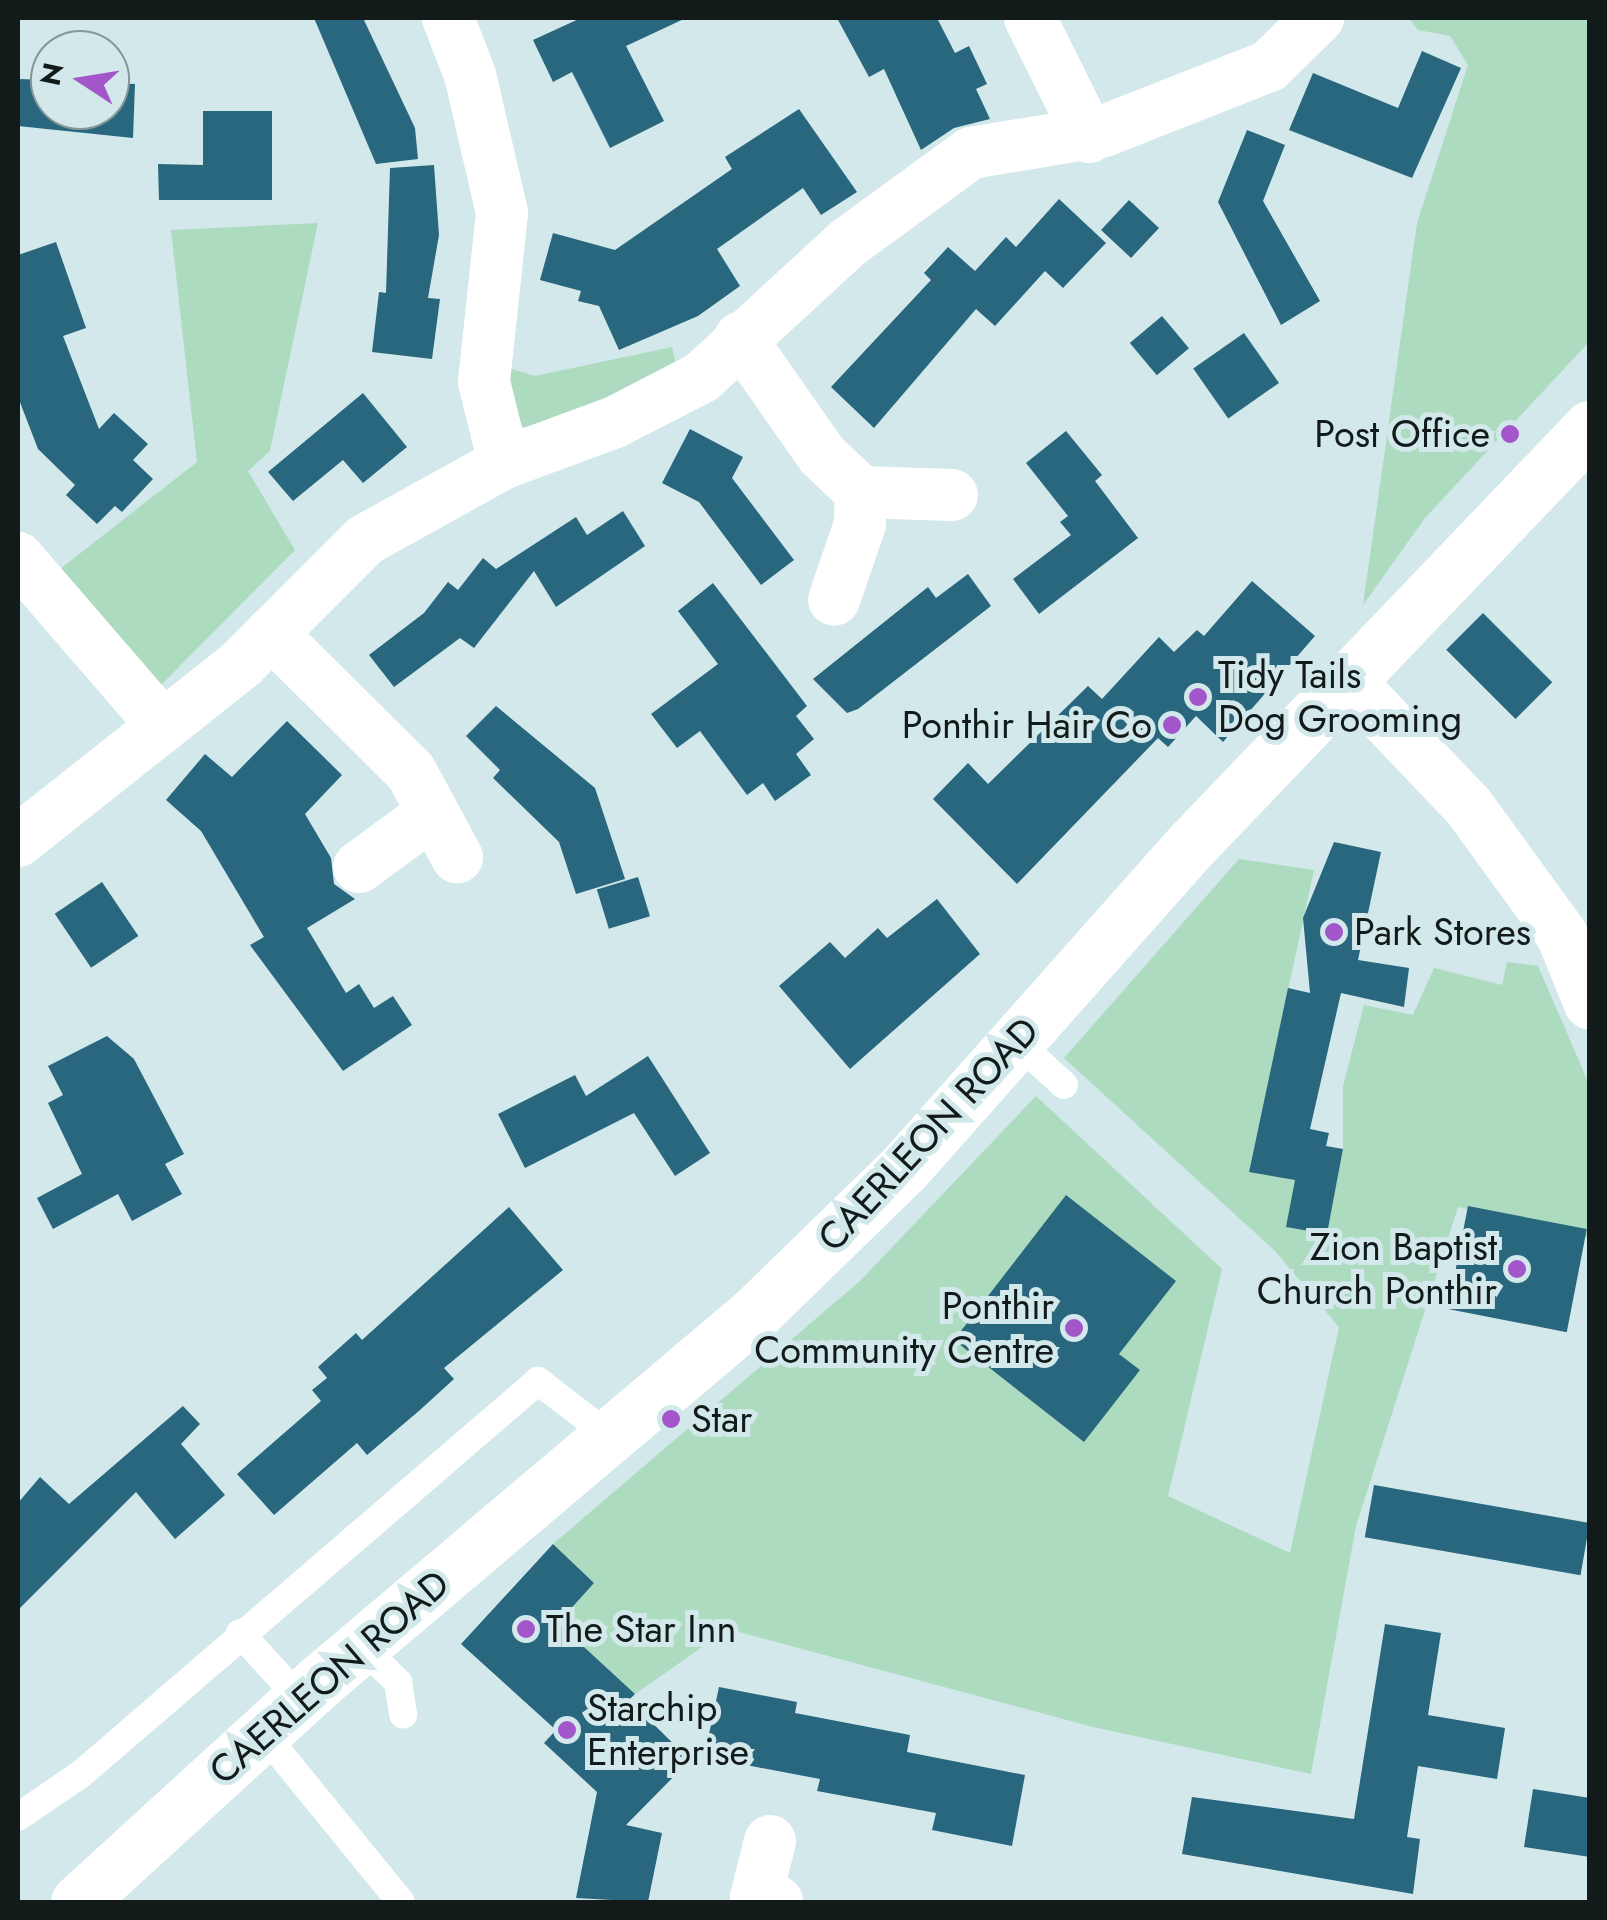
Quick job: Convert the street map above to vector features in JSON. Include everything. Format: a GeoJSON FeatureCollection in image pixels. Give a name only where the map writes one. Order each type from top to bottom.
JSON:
{"type":"FeatureCollection","features":[{"type":"Feature","properties":{"kind":"main road","name":"CAERLEON ROAD"},"geometry":{"type":"LineString","coordinates":[[78,1902],[361,1646],[611,1438],[904,1168],[1016,1041],[1590,428]]}},
{"type":"Feature","properties":{"kind":"street"},"geometry":{"type":"LineString","coordinates":[[451,18],[470,74],[502,213],[484,382],[504,463]]}},
{"type":"Feature","properties":{"kind":"street"},"geometry":{"type":"LineString","coordinates":[[1030,18],[1089,137]]}},
{"type":"Feature","properties":{"kind":"street"},"geometry":{"type":"LineString","coordinates":[[18,841],[163,726],[270,633],[365,540],[504,463],[615,422],[702,377],[740,338],[849,242],[971,154],[1089,137],[1269,66],[1318,18]]}},
{"type":"Feature","properties":{"kind":"street"},"geometry":{"type":"LineString","coordinates":[[740,338],[822,455],[861,492],[952,495]]}},
{"type":"Feature","properties":{"kind":"street"},"geometry":{"type":"LineString","coordinates":[[834,600],[860,524],[861,492]]}},
{"type":"Feature","properties":{"kind":"street"},"geometry":{"type":"LineString","coordinates":[[18,558],[163,726]]}},
{"type":"Feature","properties":{"kind":"street"},"geometry":{"type":"LineString","coordinates":[[270,633],[412,772],[444,836],[358,867]]}},
{"type":"Feature","properties":{"kind":"street"},"geometry":{"type":"LineString","coordinates":[[1350,682],[1469,807],[1562,935],[1590,1004]]}},
{"type":"Feature","properties":{"kind":"street"},"geometry":{"type":"LineString","coordinates":[[770,1842],[756,1898],[776,1902]]}},
{"type":"Feature","properties":{"kind":"lane"},"geometry":{"type":"LineString","coordinates":[[1016,1041],[1064,1086]]}},
{"type":"Feature","properties":{"kind":"lane"},"geometry":{"type":"LineString","coordinates":[[18,1817],[81,1774],[240,1633],[406,1501],[538,1381],[611,1438]]}},
{"type":"Feature","properties":{"kind":"lane"},"geometry":{"type":"LineString","coordinates":[[240,1633],[282,1716],[401,1902]]}},
{"type":"Feature","properties":{"kind":"lane"},"geometry":{"type":"LineString","coordinates":[[361,1646],[398,1682],[402,1715]]}},
{"type":"Feature","properties":{"kind":"green space"},"geometry":{"type":"Polygon","coordinates":[[[1409,18],[1589,18],[1589,342],[1425,518],[1363,605],[1417,223],[1468,65],[1450,36],[1418,30],[1409,18]]]}},
{"type":"Feature","properties":{"kind":"green space"},"geometry":{"type":"Polygon","coordinates":[[[318,223],[270,451],[248,471],[295,550],[161,685],[55,573],[197,462],[171,230],[318,223]]]}},
{"type":"Feature","properties":{"kind":"green space"},"geometry":{"type":"Polygon","coordinates":[[[672,347],[677,370],[544,431],[521,426],[511,408],[508,368],[535,376],[672,347]]]}},
{"type":"Feature","properties":{"kind":"green space"},"geometry":{"type":"Polygon","coordinates":[[[1239,859],[1314,870],[1249,1171],[1295,1180],[1327,1234],[1343,1149],[1343,1086],[1364,1005],[1413,1015],[1434,968],[1502,985],[1507,962],[1538,966],[1589,1084],[1589,1238],[1458,1207],[1356,1526],[1311,1774],[1093,1727],[728,1629],[635,1694],[558,1623],[594,1583],[553,1544],[861,1280],[1036,1096],[1222,1269],[1168,1496],[1290,1553],[1339,1327],[1275,1251],[1064,1058],[1239,859]]]}},
{"type":"Feature","properties":{"kind":"building"},"geometry":{"type":"Polygon","coordinates":[[[314,18],[363,18],[415,128],[418,159],[376,164],[314,18]]]}},
{"type":"Feature","properties":{"kind":"building"},"geometry":{"type":"Polygon","coordinates":[[[581,18],[686,18],[626,46],[664,121],[610,148],[572,72],[553,82],[533,40],[581,18]]]}},
{"type":"Feature","properties":{"kind":"building"},"geometry":{"type":"Polygon","coordinates":[[[837,18],[937,18],[955,53],[969,46],[987,84],[976,89],[990,119],[954,128],[921,150],[884,69],[869,77],[837,18]]]}},
{"type":"Feature","properties":{"kind":"building"},"geometry":{"type":"Polygon","coordinates":[[[1422,51],[1461,68],[1412,178],[1289,130],[1313,73],[1398,108],[1422,51]]]}},
{"type":"Feature","properties":{"kind":"building"},"geometry":{"type":"Polygon","coordinates":[[[18,79],[30,79],[30,127],[18,126],[18,79]]]}},
{"type":"Feature","properties":{"kind":"building"},"geometry":{"type":"Polygon","coordinates":[[[130,84],[135,84],[133,138],[56,130],[130,130],[130,84]]]}},
{"type":"Feature","properties":{"kind":"building"},"geometry":{"type":"Polygon","coordinates":[[[799,109],[857,192],[821,215],[803,188],[717,249],[740,286],[698,316],[619,350],[599,306],[578,301],[581,291],[540,280],[553,233],[615,250],[732,169],[725,157],[799,109]]]}},
{"type":"Feature","properties":{"kind":"building"},"geometry":{"type":"Polygon","coordinates":[[[203,111],[272,111],[272,200],[159,200],[158,164],[203,165],[203,111]]]}},
{"type":"Feature","properties":{"kind":"building"},"geometry":{"type":"Polygon","coordinates":[[[1247,130],[1285,145],[1263,201],[1320,301],[1281,325],[1218,202],[1247,130]]]}},
{"type":"Feature","properties":{"kind":"building"},"geometry":{"type":"Polygon","coordinates":[[[434,165],[439,235],[428,298],[440,299],[432,359],[372,352],[379,292],[386,293],[390,168],[434,165]]]}},
{"type":"Feature","properties":{"kind":"building"},"geometry":{"type":"Polygon","coordinates":[[[1059,199],[1106,243],[1063,288],[1045,271],[995,326],[976,309],[874,428],[831,387],[931,280],[924,273],[948,247],[975,271],[1006,237],[1016,247],[1059,199]]]}},
{"type":"Feature","properties":{"kind":"building"},"geometry":{"type":"Polygon","coordinates":[[[1129,200],[1159,228],[1131,258],[1101,230],[1129,200]]]}},
{"type":"Feature","properties":{"kind":"building"},"geometry":{"type":"Polygon","coordinates":[[[56,242],[86,328],[63,336],[99,429],[114,413],[148,444],[133,460],[153,479],[122,512],[115,506],[97,524],[66,495],[75,485],[38,449],[18,397],[18,255],[56,242]]]}},
{"type":"Feature","properties":{"kind":"building"},"geometry":{"type":"Polygon","coordinates":[[[1162,316],[1189,348],[1157,375],[1130,343],[1162,316]]]}},
{"type":"Feature","properties":{"kind":"building"},"geometry":{"type":"Polygon","coordinates":[[[1244,333],[1279,383],[1228,419],[1193,369],[1244,333]]]}},
{"type":"Feature","properties":{"kind":"building"},"geometry":{"type":"Polygon","coordinates":[[[363,393],[407,447],[363,483],[343,460],[293,501],[268,472],[363,393]]]}},
{"type":"Feature","properties":{"kind":"building"},"geometry":{"type":"Polygon","coordinates":[[[690,429],[743,457],[732,478],[794,560],[761,585],[699,502],[662,483],[690,429]]]}},
{"type":"Feature","properties":{"kind":"building"},"geometry":{"type":"Polygon","coordinates":[[[1066,431],[1102,475],[1095,481],[1138,538],[1039,614],[1013,579],[1071,535],[1060,522],[1068,516],[1026,463],[1066,431]]]}},
{"type":"Feature","properties":{"kind":"building"},"geometry":{"type":"Polygon","coordinates":[[[623,511],[645,546],[556,607],[534,571],[474,648],[460,638],[394,687],[369,655],[424,613],[448,582],[458,590],[483,558],[496,569],[576,517],[587,535],[623,511]]]}},
{"type":"Feature","properties":{"kind":"building"},"geometry":{"type":"Polygon","coordinates":[[[968,574],[991,606],[858,709],[847,713],[813,679],[928,587],[936,598],[968,574]]]}},
{"type":"Feature","properties":{"kind":"building"},"geometry":{"type":"Polygon","coordinates":[[[1252,581],[1315,636],[1223,742],[1196,716],[1168,747],[1158,738],[1017,884],[933,799],[968,763],[988,784],[1088,686],[1102,699],[1159,637],[1174,652],[1197,630],[1204,636],[1252,581]]]}},
{"type":"Feature","properties":{"kind":"building"},"geometry":{"type":"Polygon","coordinates":[[[713,583],[807,706],[796,716],[814,739],[796,754],[811,775],[775,801],[763,783],[747,795],[700,731],[677,748],[651,714],[718,664],[678,611],[713,583]]]}},
{"type":"Feature","properties":{"kind":"building"},"geometry":{"type":"Polygon","coordinates":[[[1483,613],[1552,682],[1516,719],[1446,650],[1483,613]]]}},
{"type":"Feature","properties":{"kind":"building"},"geometry":{"type":"Polygon","coordinates":[[[496,706],[595,788],[625,879],[576,894],[559,842],[493,778],[500,770],[466,736],[496,706]]]}},
{"type":"Feature","properties":{"kind":"building"},"geometry":{"type":"Polygon","coordinates":[[[287,721],[342,775],[305,814],[331,858],[334,884],[355,899],[307,928],[346,993],[359,984],[374,1008],[393,996],[412,1025],[343,1071],[250,945],[264,937],[201,831],[166,800],[205,754],[232,777],[287,721]]]}},
{"type":"Feature","properties":{"kind":"building"},"geometry":{"type":"Polygon","coordinates":[[[1334,842],[1381,852],[1358,960],[1409,968],[1404,1007],[1341,993],[1310,1129],[1329,1133],[1326,1146],[1343,1149],[1327,1234],[1286,1227],[1295,1180],[1249,1172],[1288,988],[1310,993],[1303,918],[1334,842]]]}},
{"type":"Feature","properties":{"kind":"building"},"geometry":{"type":"Polygon","coordinates":[[[638,877],[650,916],[609,929],[597,890],[638,877]]]}},
{"type":"Feature","properties":{"kind":"building"},"geometry":{"type":"Polygon","coordinates":[[[102,882],[138,936],[91,968],[55,914],[102,882]]]}},
{"type":"Feature","properties":{"kind":"building"},"geometry":{"type":"Polygon","coordinates":[[[937,899],[980,954],[850,1069],[779,986],[830,942],[845,958],[878,928],[887,938],[937,899]]]}},
{"type":"Feature","properties":{"kind":"building"},"geometry":{"type":"Polygon","coordinates":[[[107,1036],[134,1059],[184,1154],[165,1164],[182,1194],[132,1221],[118,1194],[53,1229],[37,1198],[82,1174],[48,1103],[63,1095],[48,1066],[107,1036]]]}},
{"type":"Feature","properties":{"kind":"building"},"geometry":{"type":"Polygon","coordinates":[[[648,1056],[710,1153],[675,1176],[634,1113],[525,1168],[498,1114],[575,1075],[586,1096],[648,1056]]]}},
{"type":"Feature","properties":{"kind":"building"},"geometry":{"type":"Polygon","coordinates":[[[1066,1195],[1176,1281],[1119,1354],[1140,1370],[1084,1442],[954,1340],[1066,1195]]]}},
{"type":"Feature","properties":{"kind":"building","name":"Zion Baptist Church Ponthir"},"geometry":{"type":"Polygon","coordinates":[[[1468,1206],[1587,1229],[1567,1332],[1448,1309],[1468,1206]]]}},
{"type":"Feature","properties":{"kind":"building"},"geometry":{"type":"Polygon","coordinates":[[[509,1207],[563,1270],[444,1368],[454,1379],[367,1455],[357,1443],[274,1515],[237,1474],[321,1401],[312,1390],[327,1378],[318,1367],[356,1333],[362,1340],[509,1207]]]}},
{"type":"Feature","properties":{"kind":"building"},"geometry":{"type":"Polygon","coordinates":[[[183,1406],[200,1424],[181,1444],[225,1495],[175,1539],[136,1492],[18,1610],[18,1503],[40,1477],[69,1504],[183,1406]]]}},
{"type":"Feature","properties":{"kind":"building"},"geometry":{"type":"Polygon","coordinates":[[[1374,1485],[1590,1523],[1580,1575],[1365,1537],[1374,1485]]]}},
{"type":"Feature","properties":{"kind":"building"},"geometry":{"type":"Polygon","coordinates":[[[553,1544],[594,1583],[558,1623],[635,1694],[629,1700],[690,1760],[626,1825],[662,1833],[648,1902],[576,1898],[597,1792],[544,1743],[556,1730],[461,1644],[553,1544]]]}},
{"type":"Feature","properties":{"kind":"building"},"geometry":{"type":"Polygon","coordinates":[[[1385,1624],[1441,1633],[1428,1715],[1505,1728],[1497,1779],[1418,1766],[1407,1837],[1420,1839],[1413,1894],[1182,1854],[1192,1797],[1354,1819],[1385,1624]]]}},
{"type":"Feature","properties":{"kind":"building"},"geometry":{"type":"Polygon","coordinates":[[[719,1687],[797,1702],[795,1713],[910,1735],[907,1752],[1025,1775],[1012,1846],[932,1830],[936,1813],[817,1791],[820,1779],[704,1757],[719,1687]]]}},
{"type":"Feature","properties":{"kind":"building"},"geometry":{"type":"Polygon","coordinates":[[[1533,1789],[1590,1798],[1590,1857],[1524,1847],[1533,1789]]]}},
{"type":"Feature","properties":{"kind":"place","name":"Post Office"},"geometry":{"type":"Point","coordinates":[1510,434]}},
{"type":"Feature","properties":{"kind":"place","name":"Tidy Tails Dog Grooming"},"geometry":{"type":"Point","coordinates":[1198,697]}},
{"type":"Feature","properties":{"kind":"place","name":"Ponthir Hair Co"},"geometry":{"type":"Point","coordinates":[1172,725]}},
{"type":"Feature","properties":{"kind":"place","name":"Park Stores"},"geometry":{"type":"Point","coordinates":[1334,932]}},
{"type":"Feature","properties":{"kind":"place","name":"Zion Baptist Church Ponthir"},"geometry":{"type":"Point","coordinates":[1517,1269]}},
{"type":"Feature","properties":{"kind":"place","name":"Ponthir Community Centre"},"geometry":{"type":"Point","coordinates":[1074,1328]}},
{"type":"Feature","properties":{"kind":"place","name":"Star"},"geometry":{"type":"Point","coordinates":[671,1419]}},
{"type":"Feature","properties":{"kind":"place","name":"The Star Inn"},"geometry":{"type":"Point","coordinates":[526,1629]}},
{"type":"Feature","properties":{"kind":"place","name":"Starchip Enterprise"},"geometry":{"type":"Point","coordinates":[567,1730]}}]}
